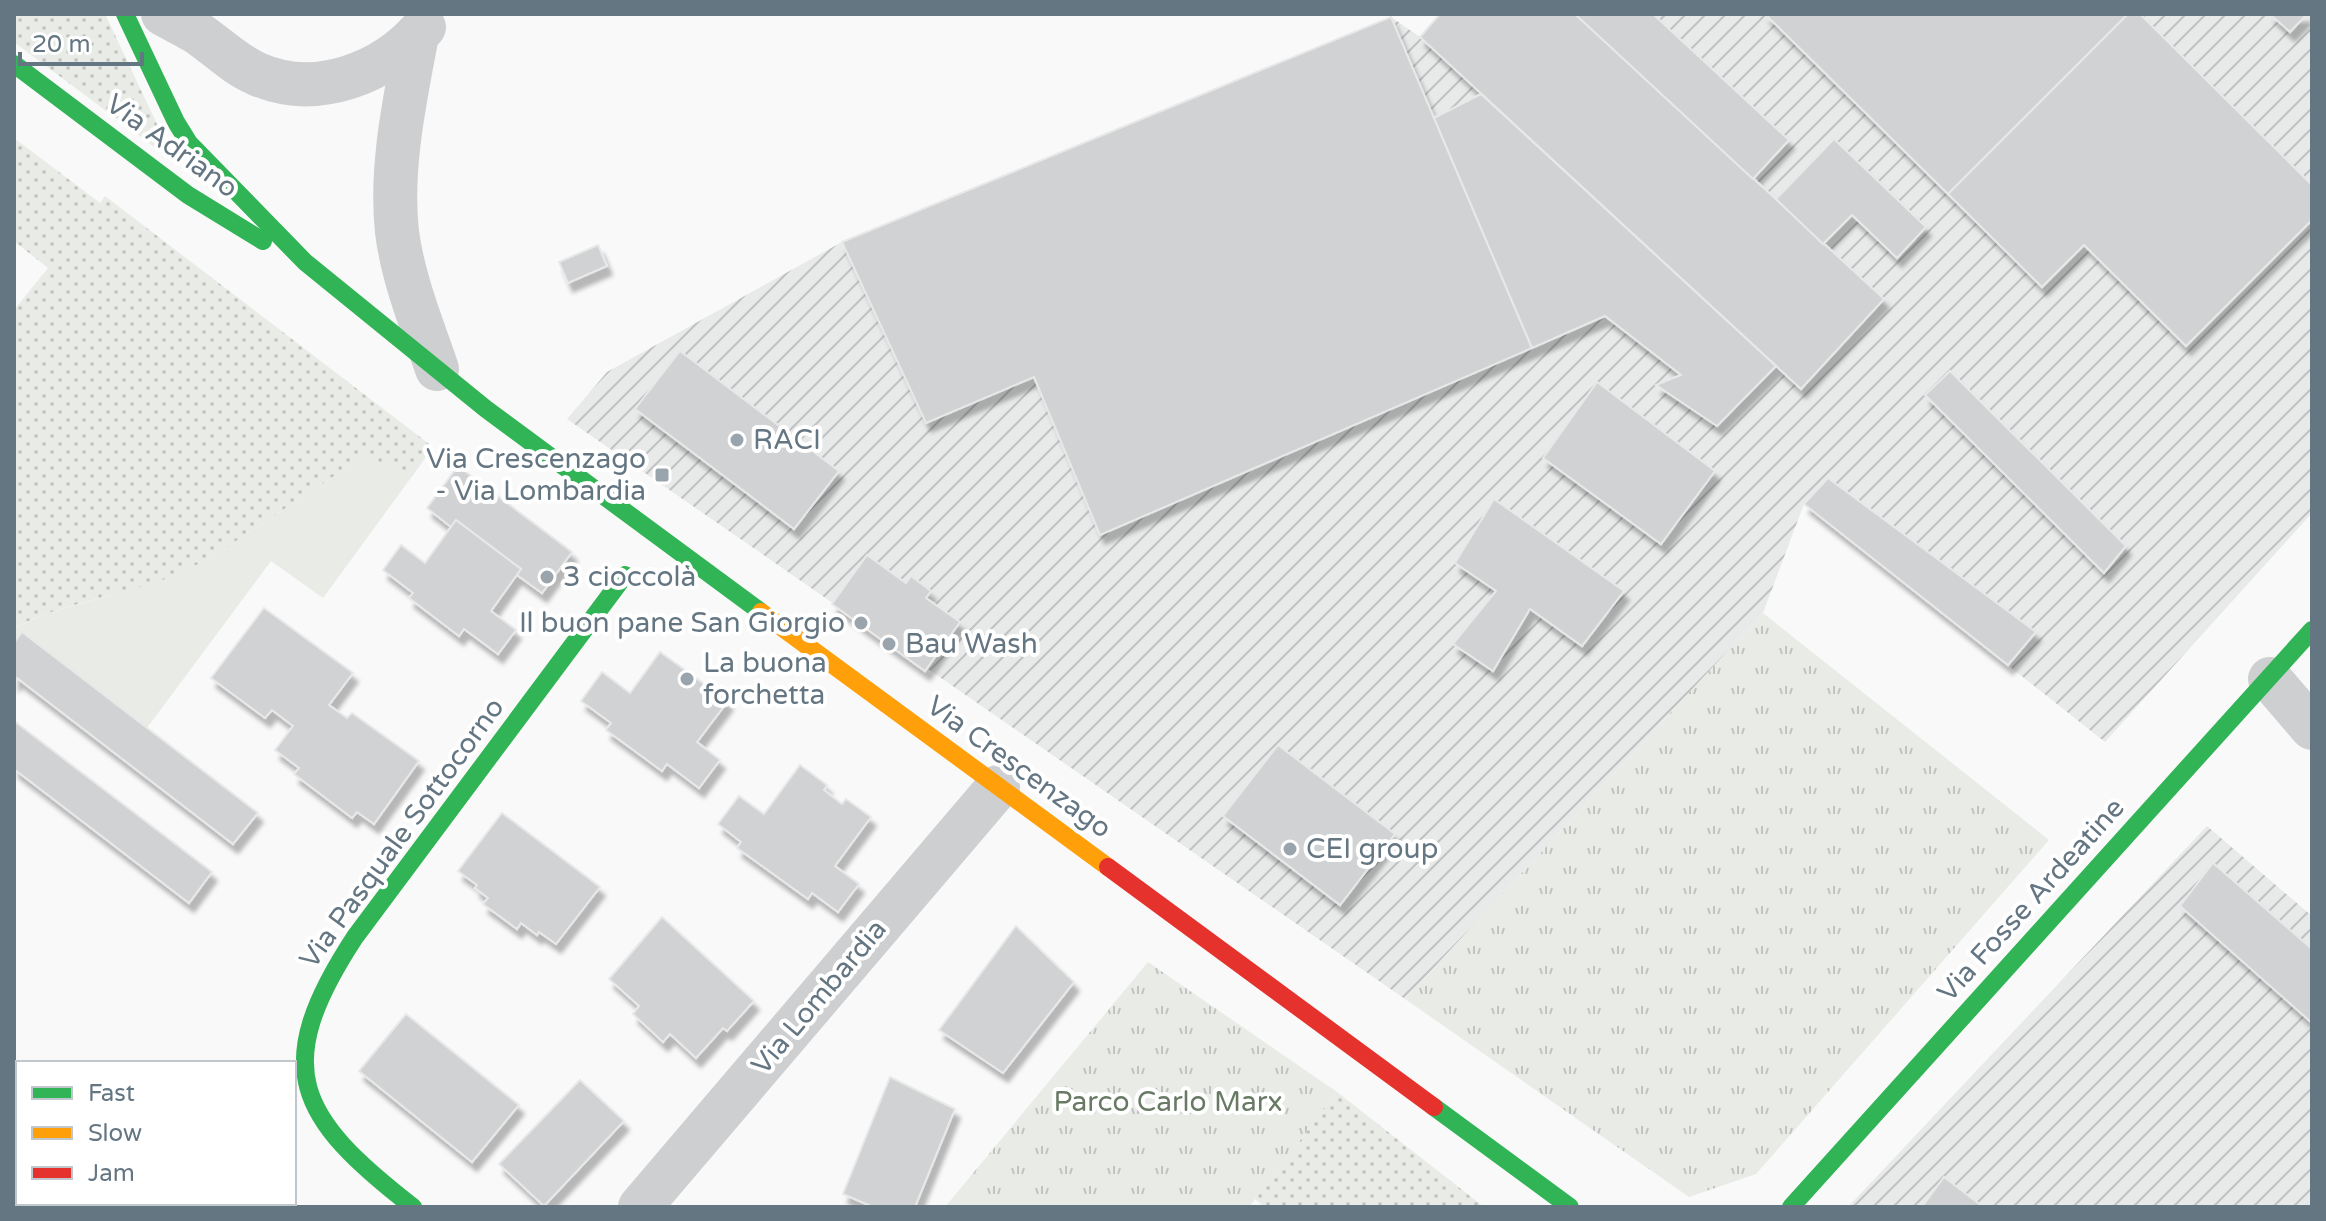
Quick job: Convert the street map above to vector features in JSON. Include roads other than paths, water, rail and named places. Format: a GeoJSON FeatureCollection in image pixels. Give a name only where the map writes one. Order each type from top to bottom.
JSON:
{"type":"FeatureCollection","features":[{"type":"Feature","properties":{"kind":"street","name":"Via Adriano"},"geometry":{"type":"LineString","coordinates":[[125,14],[189,143],[305,262],[437,369]]}},
{"type":"Feature","properties":{"kind":"street"},"geometry":{"type":"LineString","coordinates":[[163,14],[255,73],[279,81],[297,82],[339,80],[366,72],[392,57],[426,24]]}},
{"type":"Feature","properties":{"kind":"street"},"geometry":{"type":"LineString","coordinates":[[426,24],[407,90],[397,166],[397,233],[415,303],[437,369]]}},
{"type":"Feature","properties":{"kind":"street","name":"Via Adriano"},"geometry":{"type":"LineString","coordinates":[[14,64],[188,195],[260,239],[305,262]]}},
{"type":"Feature","properties":{"kind":"street","name":"Via Crescenzago"},"geometry":{"type":"LineString","coordinates":[[437,369],[496,416],[1570,1207]]}},
{"type":"Feature","properties":{"kind":"street","name":"Via Pasquale Sottocorno"},"geometry":{"type":"LineString","coordinates":[[413,1207],[363,1167],[325,1121],[305,1081],[306,1033],[320,996],[359,932],[625,575]]}},
{"type":"Feature","properties":{"kind":"street","name":"Via Fosse Ardeatine"},"geometry":{"type":"LineString","coordinates":[[1791,1207],[2312,630]]}},
{"type":"Feature","properties":{"kind":"street"},"geometry":{"type":"LineString","coordinates":[[2270,679],[2312,728]]}},
{"type":"Feature","properties":{"kind":"street","name":"Via Lombardia"},"geometry":{"type":"LineString","coordinates":[[640,1207],[998,787]]}},
{"type":"Feature","properties":{"kind":"place","name":"RACI"},"geometry":{"type":"Point","coordinates":[737,440]}},
{"type":"Feature","properties":{"kind":"place","name":"Via Crescenzago - Via Lombardia"},"geometry":{"type":"Point","coordinates":[662,475]}},
{"type":"Feature","properties":{"kind":"place","name":"3 cioccolà"},"geometry":{"type":"Point","coordinates":[547,577]}},
{"type":"Feature","properties":{"kind":"place","name":"Il buon pane San Giorgio"},"geometry":{"type":"Point","coordinates":[861,623]}},
{"type":"Feature","properties":{"kind":"place","name":"Bau Wash"},"geometry":{"type":"Point","coordinates":[889,644]}},
{"type":"Feature","properties":{"kind":"place","name":"La buona forchetta"},"geometry":{"type":"Point","coordinates":[687,679]}},
{"type":"Feature","properties":{"kind":"place","name":"CEI group"},"geometry":{"type":"Point","coordinates":[1290,849]}},
{"type":"Feature","properties":{"kind":"park label","name":"Parco Carlo Marx"},"geometry":{"type":"Point","coordinates":[1168,1102]}}]}
